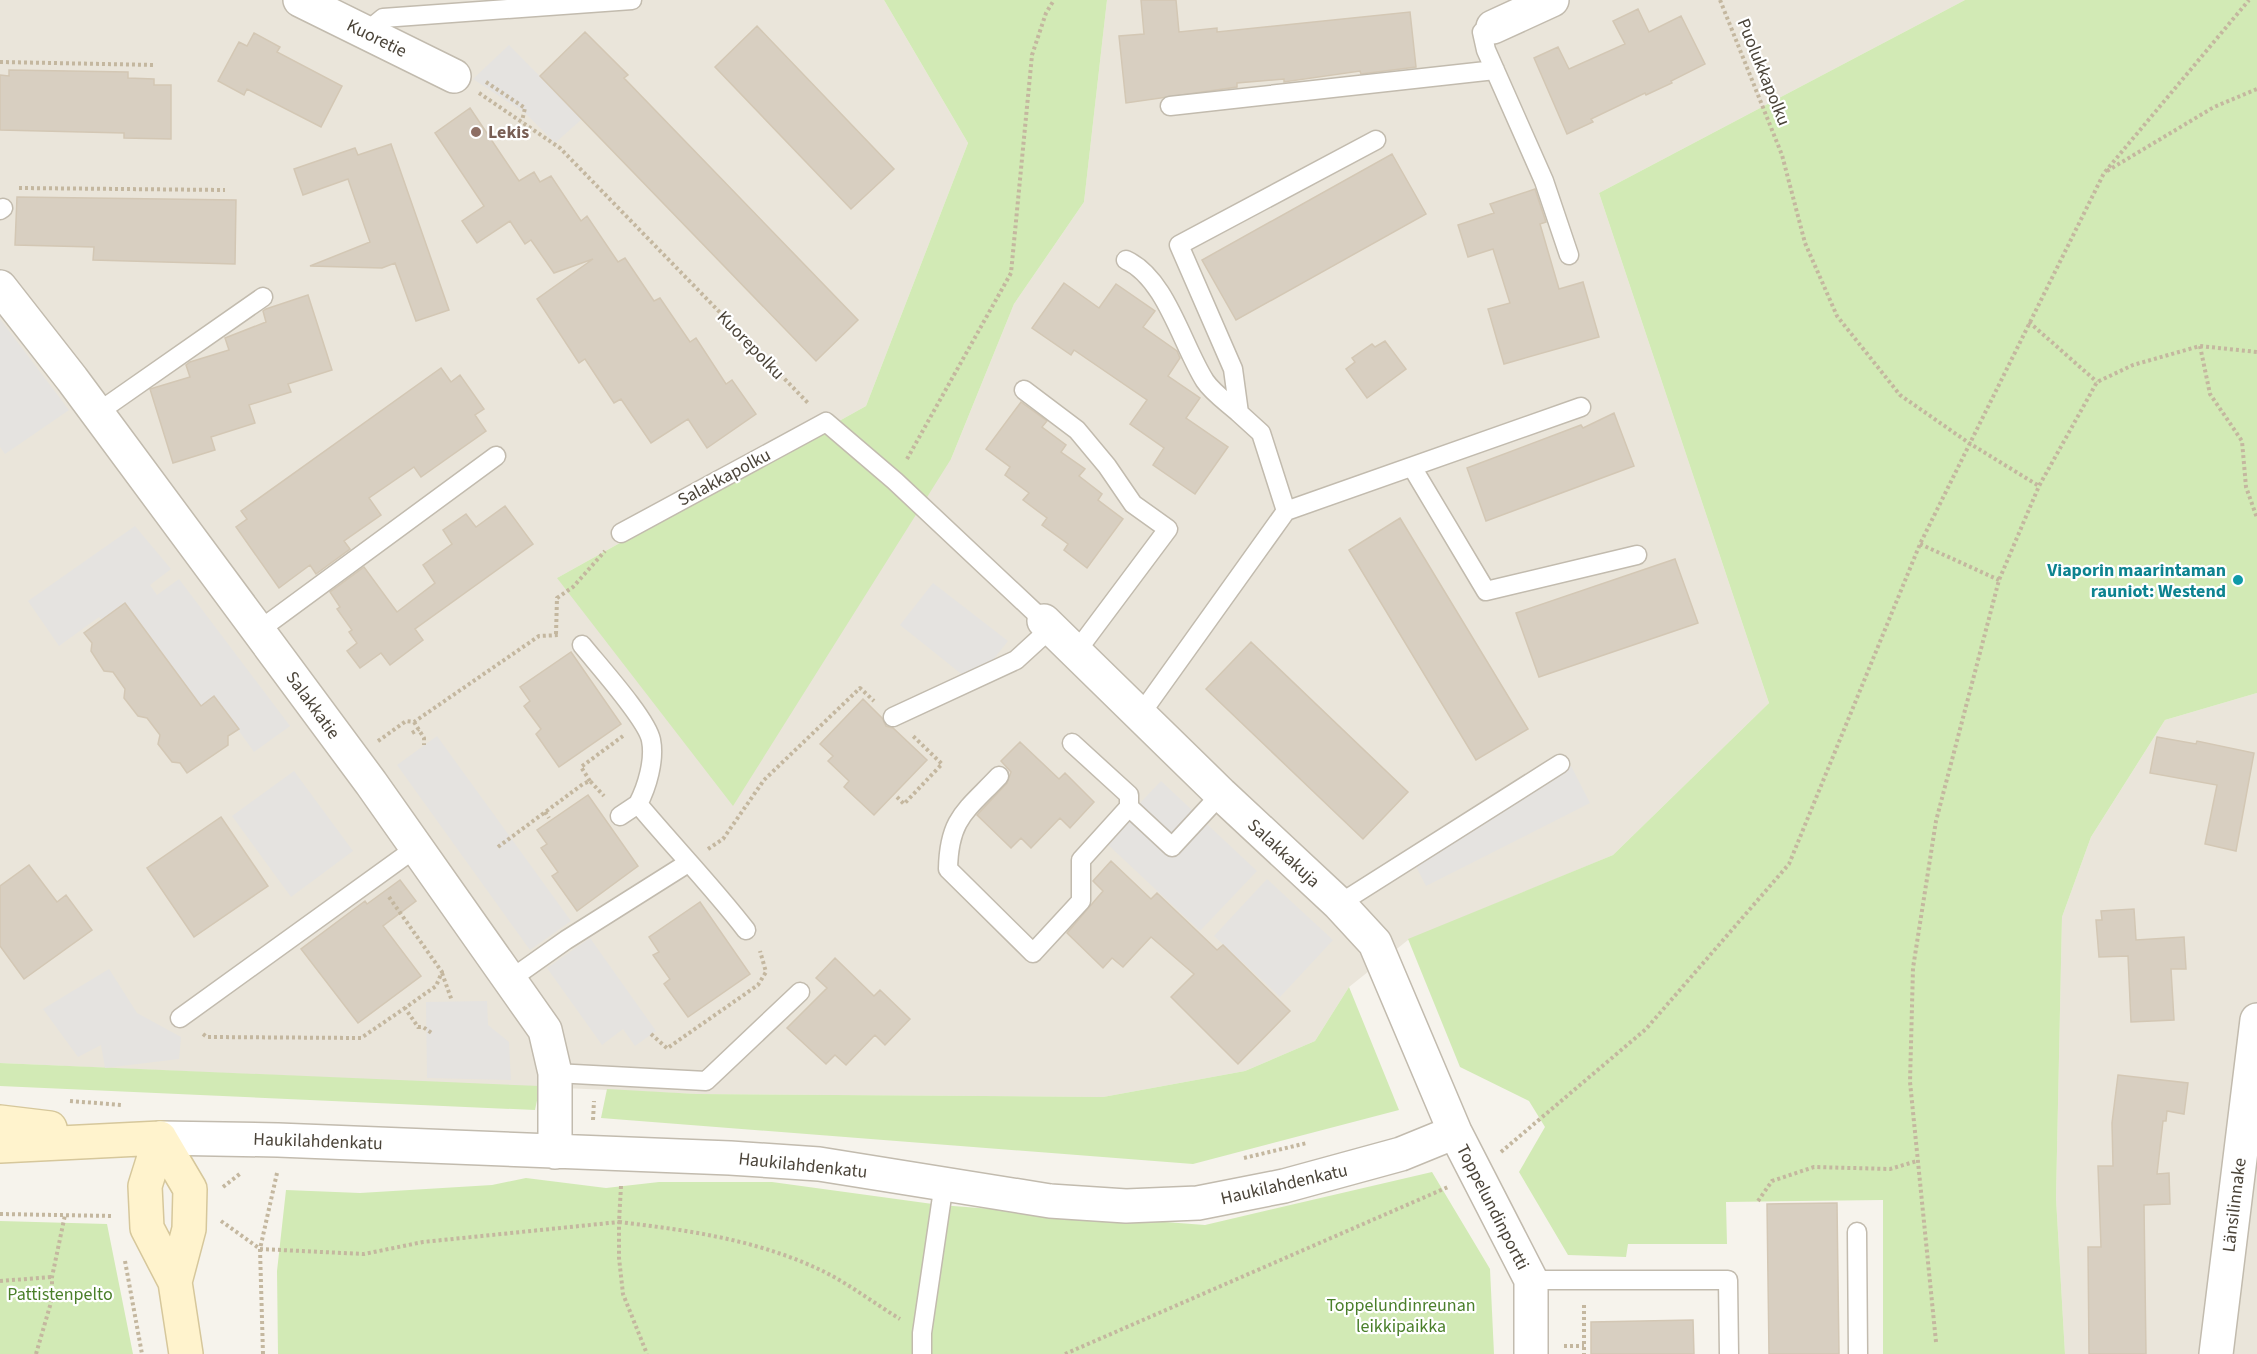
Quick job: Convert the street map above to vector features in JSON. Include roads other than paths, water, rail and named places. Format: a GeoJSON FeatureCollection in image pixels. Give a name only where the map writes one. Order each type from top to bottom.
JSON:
{"type":"FeatureCollection","features":[{"type":"Feature","properties":{"kind":"main road","name":"Haukilahdenkatu"},"geometry":{"type":"LineString","coordinates":[[0,1122],[149,1138]]}},
{"type":"Feature","properties":{"kind":"main road","name":"Haukilahdenkatu"},"geometry":{"type":"LineString","coordinates":[[0,1146],[149,1138]]}},
{"type":"Feature","properties":{"kind":"main road"},"geometry":{"type":"LineString","coordinates":[[149,1138],[145,1186],[147,1228],[175,1282],[186,1354]]}},
{"type":"Feature","properties":{"kind":"main road"},"geometry":{"type":"LineString","coordinates":[[149,1138],[190,1189],[189,1229],[175,1282]]}},
{"type":"Feature","properties":{"kind":"street","name":"Kuoretie"},"geometry":{"type":"LineString","coordinates":[[300,0],[454,76]]}},
{"type":"Feature","properties":{"kind":"street"},"geometry":{"type":"LineString","coordinates":[[1493,27],[1552,0]]}},
{"type":"Feature","properties":{"kind":"street","name":"Salakkatie"},"geometry":{"type":"LineString","coordinates":[[0,287],[97,413],[417,847],[545,1030],[555,1073],[555,1152]]}},
{"type":"Feature","properties":{"kind":"street","name":"Salakkakuja"},"geometry":{"type":"LineString","coordinates":[[1047,624],[1221,794],[1339,904],[1375,943],[1455,1132]]}},
{"type":"Feature","properties":{"kind":"street","name":"Länsilinnake"},"geometry":{"type":"LineString","coordinates":[[2216,1354],[2257,1020]]}},
{"type":"Feature","properties":{"kind":"street","name":"Haukilahdenkatu"},"geometry":{"type":"LineString","coordinates":[[149,1138],[278,1140],[730,1158],[796,1163],[944,1183],[1050,1201],[1126,1206],[1198,1203],[1284,1186],[1401,1154],[1455,1132]]}},
{"type":"Feature","properties":{"kind":"street","name":"Toppelundinportti"},"geometry":{"type":"LineString","coordinates":[[1455,1132],[1531,1280],[1531,1354]]}},
{"type":"Feature","properties":{"kind":"lane"},"geometry":{"type":"LineString","coordinates":[[366,32],[384,18],[632,0]]}},
{"type":"Feature","properties":{"kind":"lane"},"geometry":{"type":"LineString","coordinates":[[1493,27],[1482,32],[1495,70],[1544,181],[1569,255]]}},
{"type":"Feature","properties":{"kind":"lane"},"geometry":{"type":"LineString","coordinates":[[1170,106],[1495,70]]}},
{"type":"Feature","properties":{"kind":"lane"},"geometry":{"type":"LineString","coordinates":[[1239,413],[1233,369],[1179,244],[1376,140]]}},
{"type":"Feature","properties":{"kind":"lane"},"geometry":{"type":"LineString","coordinates":[[1126,260],[1140,266],[1153,281],[1207,383],[1261,433],[1286,511]]}},
{"type":"Feature","properties":{"kind":"lane"},"geometry":{"type":"LineString","coordinates":[[97,413],[263,297]]}},
{"type":"Feature","properties":{"kind":"lane"},"geometry":{"type":"LineString","coordinates":[[1024,390],[1077,430],[1107,466],[1133,504],[1168,529],[1076,652]]}},
{"type":"Feature","properties":{"kind":"lane"},"geometry":{"type":"LineString","coordinates":[[1140,715],[1286,511],[1581,407]]}},
{"type":"Feature","properties":{"kind":"lane","name":"Salakkapolku"},"geometry":{"type":"LineString","coordinates":[[621,533],[826,422],[895,481],[1047,624]]}},
{"type":"Feature","properties":{"kind":"lane"},"geometry":{"type":"LineString","coordinates":[[258,631],[496,456]]}},
{"type":"Feature","properties":{"kind":"lane"},"geometry":{"type":"LineString","coordinates":[[1412,467],[1486,591],[1637,555]]}},
{"type":"Feature","properties":{"kind":"lane"},"geometry":{"type":"LineString","coordinates":[[888,712],[1016,660],[1047,624]]}},
{"type":"Feature","properties":{"kind":"lane"},"geometry":{"type":"LineString","coordinates":[[582,645],[642,722],[651,741],[646,789],[638,804],[620,816]]}},
{"type":"Feature","properties":{"kind":"lane"},"geometry":{"type":"LineString","coordinates":[[999,776],[954,824],[948,845],[948,869],[1033,953],[1081,901],[1081,860],[1129,807],[1129,795],[1072,743]]}},
{"type":"Feature","properties":{"kind":"lane"},"geometry":{"type":"LineString","coordinates":[[1339,904],[1560,764]]}},
{"type":"Feature","properties":{"kind":"lane"},"geometry":{"type":"LineString","coordinates":[[1129,807],[1172,847],[1221,794]]}},
{"type":"Feature","properties":{"kind":"lane"},"geometry":{"type":"LineString","coordinates":[[638,804],[688,863],[714,888],[746,930]]}},
{"type":"Feature","properties":{"kind":"lane"},"geometry":{"type":"LineString","coordinates":[[180,1018],[417,847]]}},
{"type":"Feature","properties":{"kind":"lane"},"geometry":{"type":"LineString","coordinates":[[511,979],[606,905],[688,863]]}},
{"type":"Feature","properties":{"kind":"lane"},"geometry":{"type":"LineString","coordinates":[[555,1073],[706,1081],[800,992]]}},
{"type":"Feature","properties":{"kind":"lane"},"geometry":{"type":"LineString","coordinates":[[922,1354],[922,1333],[944,1183]]}},
{"type":"Feature","properties":{"kind":"lane"},"geometry":{"type":"LineString","coordinates":[[1857,1232],[1858,1354]]}},
{"type":"Feature","properties":{"kind":"lane"},"geometry":{"type":"LineString","coordinates":[[1531,1280],[1728,1280],[1729,1354]]}},
{"type":"Feature","properties":{"kind":"place","name":"Lekis"},"geometry":{"type":"Point","coordinates":[476,132]}},
{"type":"Feature","properties":{"kind":"place","name":"Viaporin maarintaman rauniot: Westend"},"geometry":{"type":"Point","coordinates":[2238,580]}},
{"type":"Feature","properties":{"kind":"park label","name":"Pattistenpelto"},"geometry":{"type":"Point","coordinates":[60,1294]}},
{"type":"Feature","properties":{"kind":"park label","name":"Toppelundinreunan leikkipaikka"},"geometry":{"type":"Point","coordinates":[1401,1315]}}]}
